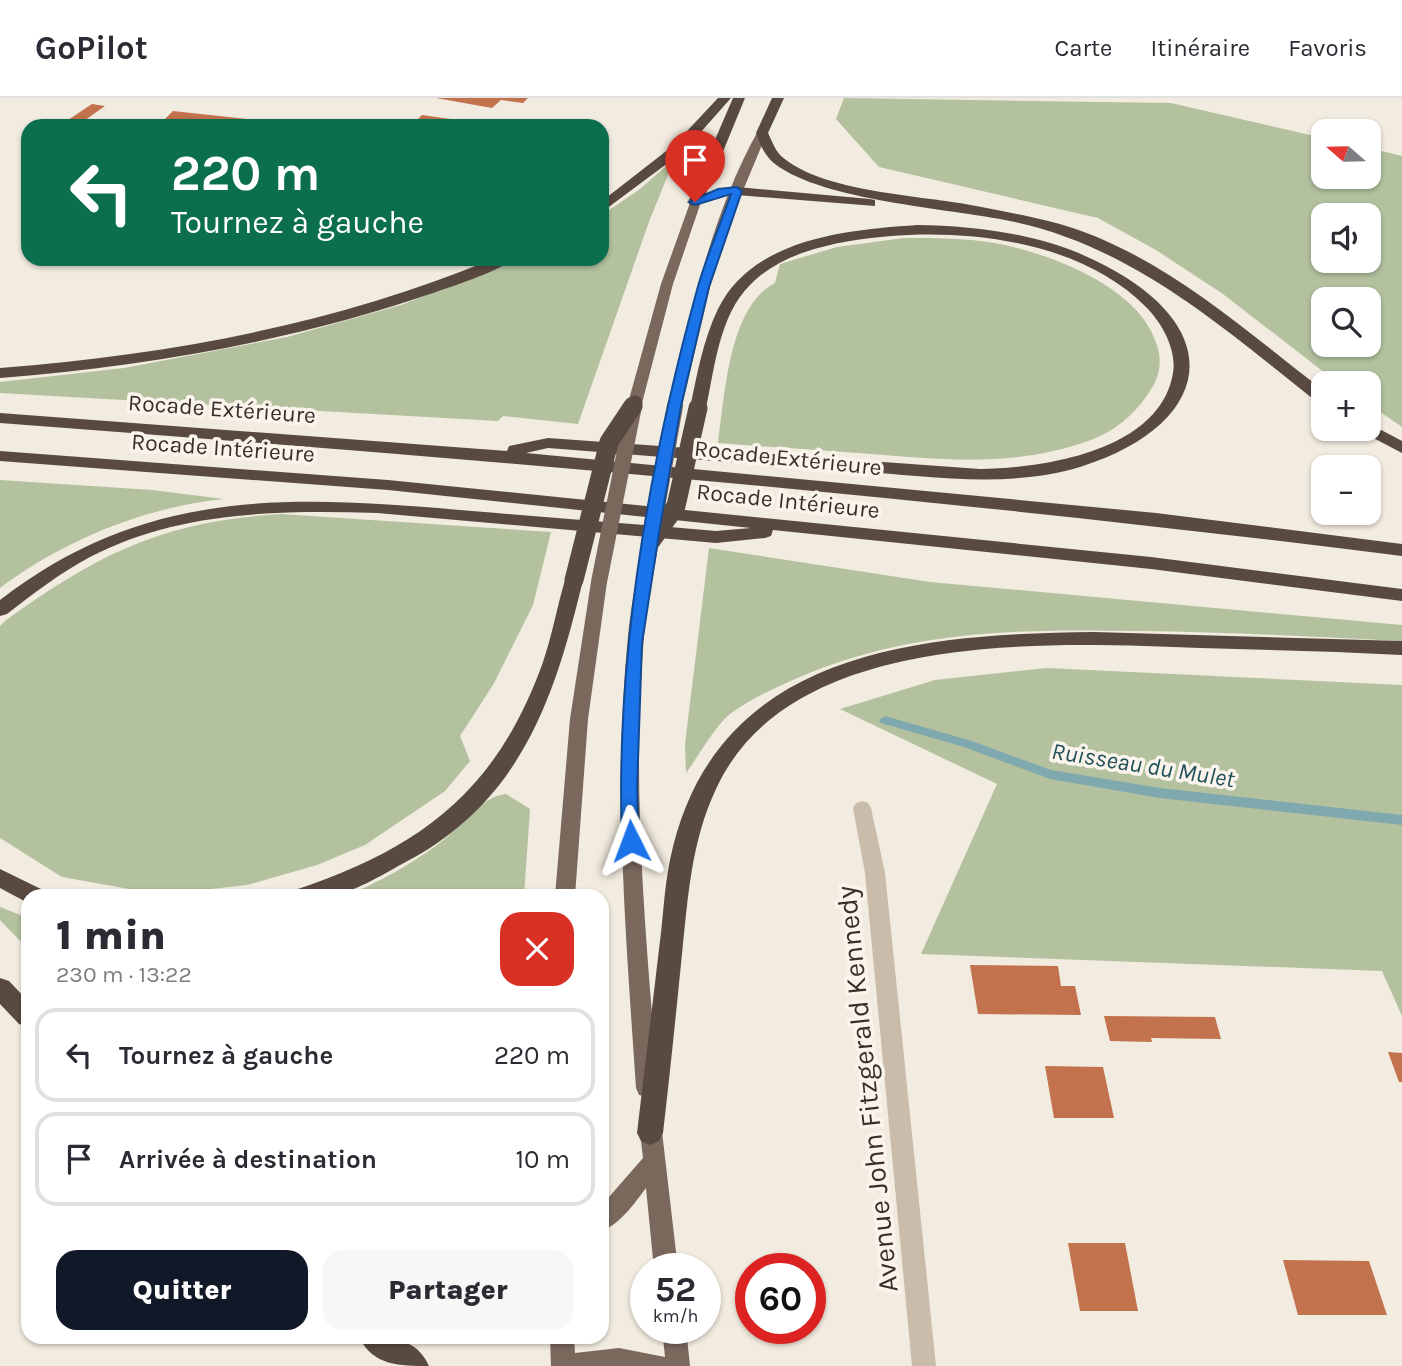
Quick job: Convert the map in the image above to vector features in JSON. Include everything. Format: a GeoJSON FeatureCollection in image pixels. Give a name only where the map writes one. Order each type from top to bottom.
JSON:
{"type":"FeatureCollection","features":[{"type":"Feature","properties":{"kind":"highway"},"geometry":{"type":"LineString","coordinates":[[609,203],[679,148],[725,98]]}},
{"type":"Feature","properties":{"kind":"highway"},"geometry":{"type":"LineString","coordinates":[[695,202],[740,98]]}},
{"type":"Feature","properties":{"kind":"highway"},"geometry":{"type":"LineString","coordinates":[[778,98],[762,133],[768,149],[779,161],[807,176],[834,184],[1008,217],[1082,236],[1151,269],[1185,290],[1311,389]]}},
{"type":"Feature","properties":{"kind":"highway"},"geometry":{"type":"LineString","coordinates":[[695,202],[722,192],[737,191],[1008,217]]}},
{"type":"Feature","properties":{"kind":"highway"},"geometry":{"type":"LineString","coordinates":[[496,454],[548,443],[917,471],[987,473],[1046,469],[1101,455],[1146,429],[1173,401],[1180,382],[1182,360],[1171,329],[1150,302],[1122,281],[1089,263],[1045,247],[997,236],[923,230],[870,233],[791,252],[766,264],[748,279],[734,294],[721,320],[698,408],[676,506],[651,541]]}},
{"type":"Feature","properties":{"kind":"highway"},"geometry":{"type":"LineString","coordinates":[[0,373],[150,357],[261,338],[379,307],[490,266]]}},
{"type":"Feature","properties":{"kind":"highway"},"geometry":{"type":"LineString","coordinates":[[324,889],[385,863],[433,832],[480,794],[509,754],[554,661],[609,442],[635,402]]}},
{"type":"Feature","properties":{"kind":"highway","name":"Rocade Extérieure"},"geometry":{"type":"LineString","coordinates":[[0,418],[496,454],[1156,519],[1402,550]]}},
{"type":"Feature","properties":{"kind":"highway"},"geometry":{"type":"LineString","coordinates":[[1381,436],[1402,448]]}},
{"type":"Feature","properties":{"kind":"highway","name":"Rocade Intérieure"},"geometry":{"type":"LineString","coordinates":[[0,456],[388,485],[1151,564],[1402,595]]}},
{"type":"Feature","properties":{"kind":"highway"},"geometry":{"type":"LineString","coordinates":[[0,610],[39,579],[110,542],[193,515],[247,508],[325,505],[377,508],[716,537],[805,527]]}},
{"type":"Feature","properties":{"kind":"highway"},"geometry":{"type":"LineString","coordinates":[[650,1133],[681,861],[691,818],[724,755],[746,729],[801,688],[864,662],[901,654],[939,647],[1034,640],[1166,640],[1402,648]]}},
{"type":"Feature","properties":{"kind":"highway"},"geometry":{"type":"LineString","coordinates":[[0,878],[21,889]]}},
{"type":"Feature","properties":{"kind":"highway"},"geometry":{"type":"LineString","coordinates":[[0,988],[21,1010]]}},
{"type":"Feature","properties":{"kind":"highway"},"geometry":{"type":"LineString","coordinates":[[384,1344],[414,1366]]}},
{"type":"Feature","properties":{"kind":"main road"},"geometry":{"type":"LineString","coordinates":[[664,1253],[650,1133],[634,922],[629,788],[635,643],[675,406],[704,287],[737,191],[762,133]]}},
{"type":"Feature","properties":{"kind":"main road"},"geometry":{"type":"LineString","coordinates":[[566,889],[579,719],[599,582],[635,402],[667,285],[695,202]]}},
{"type":"Feature","properties":{"kind":"main road"},"geometry":{"type":"LineString","coordinates":[[609,1214],[653,1162]]}},
{"type":"Feature","properties":{"kind":"main road"},"geometry":{"type":"LineString","coordinates":[[562,1344],[563,1366],[619,1360],[658,1366]]}},
{"type":"Feature","properties":{"kind":"main road"},"geometry":{"type":"LineString","coordinates":[[676,1344],[678,1366]]}},
{"type":"Feature","properties":{"kind":"street","name":"Avenue John Fitzgerald Kennedy"},"geometry":{"type":"LineString","coordinates":[[862,808],[876,873],[924,1366]]}},
{"type":"Feature","properties":{"kind":"green space"},"geometry":{"type":"Polygon","coordinates":[[[844,98],[1171,103],[1311,135],[1311,189],[1381,189],[1381,151],[1402,156],[1402,427],[1381,412],[1381,371],[1322,371],[1223,294],[1156,250],[1098,218],[879,167],[836,119],[844,98]]]}},
{"type":"Feature","properties":{"kind":"green space"},"geometry":{"type":"Polygon","coordinates":[[[665,167],[670,170],[650,219],[578,424],[503,416],[498,421],[0,393],[0,382],[124,368],[287,337],[401,305],[502,266],[609,266],[609,210],[640,189],[665,167]]]}},
{"type":"Feature","properties":{"kind":"green space"},"geometry":{"type":"Polygon","coordinates":[[[904,238],[972,240],[1014,247],[1059,262],[1104,284],[1139,314],[1151,331],[1160,358],[1159,372],[1153,386],[1134,411],[1110,431],[1063,449],[1009,458],[955,459],[718,443],[731,355],[738,332],[759,295],[775,283],[780,264],[837,247],[904,238]]]}},
{"type":"Feature","properties":{"kind":"green space"},"geometry":{"type":"Polygon","coordinates":[[[0,480],[152,490],[224,499],[165,510],[106,528],[51,555],[0,588],[0,480]]]}},
{"type":"Feature","properties":{"kind":"green space"},"geometry":{"type":"Polygon","coordinates":[[[281,514],[551,532],[533,605],[493,685],[460,736],[470,761],[445,791],[365,845],[317,865],[247,885],[211,889],[129,889],[62,877],[0,838],[0,626],[39,597],[103,559],[167,533],[239,518],[281,514]]]}},
{"type":"Feature","properties":{"kind":"green space"},"geometry":{"type":"Polygon","coordinates":[[[709,548],[930,582],[1402,625],[1402,641],[1098,630],[1010,632],[923,641],[837,662],[754,699],[724,719],[686,773],[685,744],[709,548]]]}},
{"type":"Feature","properties":{"kind":"green space"},"geometry":{"type":"Polygon","coordinates":[[[1047,668],[1402,685],[1402,1016],[1382,971],[921,954],[997,784],[840,709],[935,680],[1047,668]]]}},
{"type":"Feature","properties":{"kind":"green space"},"geometry":{"type":"Polygon","coordinates":[[[506,794],[530,809],[524,889],[361,889],[415,860],[445,839],[479,807],[496,796],[506,794]]]}},
{"type":"Feature","properties":{"kind":"green space"},"geometry":{"type":"Polygon","coordinates":[[[0,907],[21,915],[21,942],[0,920],[0,907]]]}},
{"type":"Feature","properties":{"kind":"building"},"geometry":{"type":"Polygon","coordinates":[[[436,98],[528,98],[523,103],[501,100],[492,108],[436,98]]]}},
{"type":"Feature","properties":{"kind":"building"},"geometry":{"type":"Polygon","coordinates":[[[92,104],[105,106],[87,119],[70,119],[92,104]]]}},
{"type":"Feature","properties":{"kind":"building"},"geometry":{"type":"Polygon","coordinates":[[[173,111],[247,119],[165,119],[173,111]]]}},
{"type":"Feature","properties":{"kind":"building"},"geometry":{"type":"Polygon","coordinates":[[[422,115],[450,119],[418,119],[422,115]]]}},
{"type":"Feature","properties":{"kind":"building"},"geometry":{"type":"Polygon","coordinates":[[[970,965],[1058,966],[1061,986],[1075,986],[1081,1015],[978,1014],[970,965]]]}},
{"type":"Feature","properties":{"kind":"building"},"geometry":{"type":"Polygon","coordinates":[[[1104,1016],[1215,1017],[1221,1039],[1151,1038],[1152,1042],[1110,1041],[1104,1016]]]}},
{"type":"Feature","properties":{"kind":"building"},"geometry":{"type":"Polygon","coordinates":[[[1388,1052],[1402,1053],[1402,1082],[1399,1082],[1388,1052]]]}},
{"type":"Feature","properties":{"kind":"building"},"geometry":{"type":"Polygon","coordinates":[[[1045,1066],[1103,1067],[1114,1118],[1054,1118],[1045,1066]]]}},
{"type":"Feature","properties":{"kind":"building"},"geometry":{"type":"Polygon","coordinates":[[[1068,1243],[1125,1243],[1138,1311],[1080,1311],[1068,1243]]]}},
{"type":"Feature","properties":{"kind":"building"},"geometry":{"type":"Polygon","coordinates":[[[1283,1260],[1369,1261],[1387,1315],[1298,1315],[1283,1260]]]}},
{"type":"Feature","properties":{"kind":"waterway","name":"Ruisseau du Mulet"},"geometry":{"type":"LineString","coordinates":[[885,720],[968,744],[1050,774],[1160,793],[1402,820]]}},
{"type":"Feature","properties":{"kind":"route"},"geometry":{"type":"LineString","coordinates":[[631,841],[629,788],[635,643],[653,527],[675,406],[704,287],[725,219],[737,191],[710,195],[695,202]]}}]}
